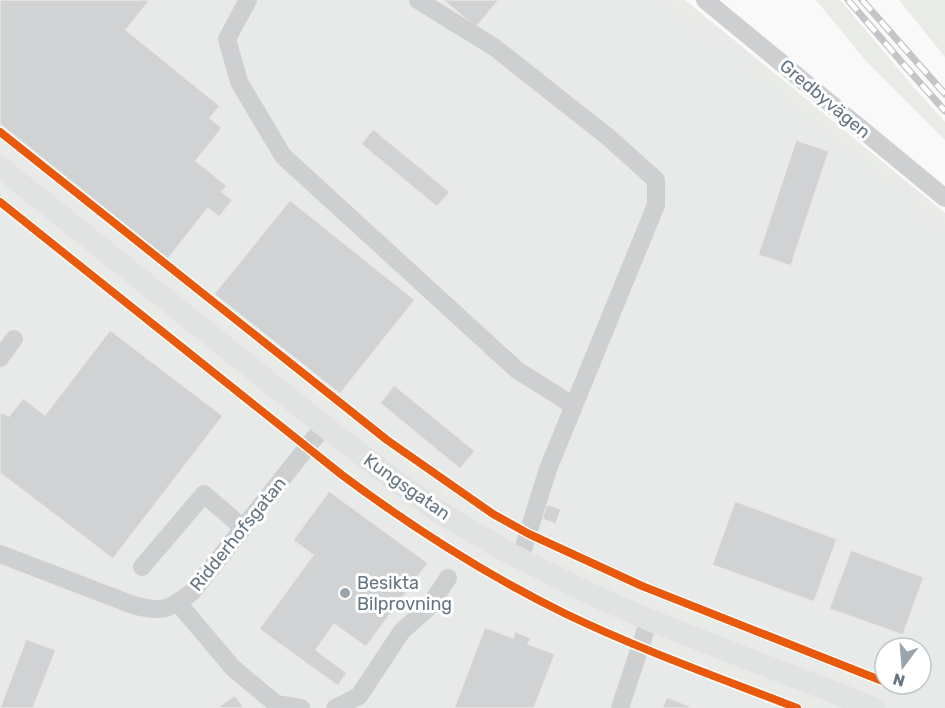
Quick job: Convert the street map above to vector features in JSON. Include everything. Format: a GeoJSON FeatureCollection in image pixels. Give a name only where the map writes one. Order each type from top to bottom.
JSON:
{"type":"FeatureCollection","features":[{"type":"Feature","properties":{"kind":"main road","name":"Kungsgatan"},"geometry":{"type":"LineString","coordinates":[[0,167],[324,426],[439,512],[520,559],[586,592],[838,702],[874,708]]}},
{"type":"Feature","properties":{"kind":"street"},"geometry":{"type":"LineString","coordinates":[[248,0],[227,39],[239,82],[283,156],[516,370],[574,406]]}},
{"type":"Feature","properties":{"kind":"street"},"geometry":{"type":"LineString","coordinates":[[418,0],[494,47],[608,137],[656,180],[656,205],[548,469],[520,559]]}},
{"type":"Feature","properties":{"kind":"street","name":"Gredbyvägen"},"geometry":{"type":"LineString","coordinates":[[705,0],[945,198]]}},
{"type":"Feature","properties":{"kind":"street"},"geometry":{"type":"LineString","coordinates":[[0,358],[14,339]]}},
{"type":"Feature","properties":{"kind":"street","name":"Ridderhofsgatan"},"geometry":{"type":"LineString","coordinates":[[0,554],[133,605],[148,609],[163,609],[178,603],[193,591],[324,426]]}},
{"type":"Feature","properties":{"kind":"street"},"geometry":{"type":"LineString","coordinates":[[142,567],[204,494],[243,528]]}},
{"type":"Feature","properties":{"kind":"street"},"geometry":{"type":"LineString","coordinates":[[335,708],[359,696],[402,631],[429,607],[448,578]]}},
{"type":"Feature","properties":{"kind":"street"},"geometry":{"type":"LineString","coordinates":[[178,603],[233,668],[276,704],[301,708]]}},
{"type":"Feature","properties":{"kind":"street"},"geometry":{"type":"LineString","coordinates":[[620,708],[649,620]]}},
{"type":"Feature","properties":{"kind":"shaded area"},"geometry":{"type":"Polygon","coordinates":[[[0,0],[685,0],[945,213],[945,708],[0,708],[0,0]]]}},
{"type":"Feature","properties":{"kind":"shaded area"},"geometry":{"type":"Polygon","coordinates":[[[663,0],[683,0],[705,19],[715,48],[704,33],[663,0]]]}},
{"type":"Feature","properties":{"kind":"shaded area"},"geometry":{"type":"Polygon","coordinates":[[[816,0],[840,0],[945,122],[945,140],[866,61],[816,0]]]}},
{"type":"Feature","properties":{"kind":"shaded area"},"geometry":{"type":"Polygon","coordinates":[[[899,0],[945,0],[945,57],[899,0]]]}},
{"type":"Feature","properties":{"kind":"shaded area"},"geometry":{"type":"Polygon","coordinates":[[[757,64],[782,79],[891,170],[901,193],[746,66],[757,64]]]}},
{"type":"Feature","properties":{"kind":"shaded area"},"geometry":{"type":"Polygon","coordinates":[[[0,142],[73,201],[72,204],[0,147],[0,142]]]}},
{"type":"Feature","properties":{"kind":"shaded area"},"geometry":{"type":"Polygon","coordinates":[[[909,185],[945,215],[945,227],[930,215],[924,217],[909,185]]]}},
{"type":"Feature","properties":{"kind":"shaded area"},"geometry":{"type":"Polygon","coordinates":[[[0,186],[284,415],[280,417],[273,413],[0,195],[0,186]]]}},
{"type":"Feature","properties":{"kind":"shaded area"},"geometry":{"type":"Polygon","coordinates":[[[148,259],[306,386],[304,388],[294,381],[158,273],[148,259]]]}},
{"type":"Feature","properties":{"kind":"shaded area"},"geometry":{"type":"Polygon","coordinates":[[[316,390],[367,432],[455,494],[461,505],[443,496],[311,396],[316,390]]]}},
{"type":"Feature","properties":{"kind":"shaded area"},"geometry":{"type":"Polygon","coordinates":[[[346,463],[449,535],[445,540],[338,465],[346,463]]]}},
{"type":"Feature","properties":{"kind":"shaded area"},"geometry":{"type":"Polygon","coordinates":[[[561,554],[763,641],[760,646],[672,613],[557,561],[561,554]]]}},
{"type":"Feature","properties":{"kind":"shaded area"},"geometry":{"type":"Polygon","coordinates":[[[485,555],[536,584],[532,591],[483,566],[478,560],[485,555]]]}},
{"type":"Feature","properties":{"kind":"shaded area"},"geometry":{"type":"Polygon","coordinates":[[[541,588],[629,628],[630,636],[538,594],[541,588]]]}},
{"type":"Feature","properties":{"kind":"shaded area"},"geometry":{"type":"Polygon","coordinates":[[[661,640],[821,703],[822,708],[812,708],[650,644],[661,640]]]}},
{"type":"Feature","properties":{"kind":"shaded area"},"geometry":{"type":"Polygon","coordinates":[[[794,654],[873,683],[873,689],[836,677],[794,659],[794,654]]]}},
{"type":"Feature","properties":{"kind":"building"},"geometry":{"type":"Polygon","coordinates":[[[0,0],[150,0],[126,30],[220,106],[210,118],[222,128],[196,161],[227,186],[222,192],[233,200],[219,217],[208,208],[168,259],[0,124],[0,0]]]}},
{"type":"Feature","properties":{"kind":"building"},"geometry":{"type":"Polygon","coordinates":[[[443,0],[499,0],[476,27],[443,0]]]}},
{"type":"Feature","properties":{"kind":"building"},"geometry":{"type":"Polygon","coordinates":[[[373,129],[450,192],[437,207],[361,144],[373,129]]]}},
{"type":"Feature","properties":{"kind":"building"},"geometry":{"type":"Polygon","coordinates":[[[796,140],[829,151],[791,266],[758,255],[796,140]]]}},
{"type":"Feature","properties":{"kind":"building"},"geometry":{"type":"Polygon","coordinates":[[[290,200],[415,300],[340,394],[214,294],[290,200]]]}},
{"type":"Feature","properties":{"kind":"building"},"geometry":{"type":"Polygon","coordinates":[[[110,330],[223,416],[113,559],[0,473],[0,412],[9,416],[23,398],[45,415],[110,330]]]}},
{"type":"Feature","properties":{"kind":"building"},"geometry":{"type":"Polygon","coordinates":[[[394,385],[475,451],[460,469],[380,403],[394,385]]]}},
{"type":"Feature","properties":{"kind":"building","name":"Besikta Bilprovning"},"geometry":{"type":"Polygon","coordinates":[[[329,491],[428,563],[366,647],[334,624],[316,650],[347,673],[338,686],[259,629],[313,555],[293,540],[329,491]]]}},
{"type":"Feature","properties":{"kind":"building"},"geometry":{"type":"Polygon","coordinates":[[[735,501],[837,539],[814,602],[712,565],[735,501]]]}},
{"type":"Feature","properties":{"kind":"building"},"geometry":{"type":"Polygon","coordinates":[[[547,504],[561,509],[556,524],[542,519],[547,504]]]}},
{"type":"Feature","properties":{"kind":"building"},"geometry":{"type":"Polygon","coordinates":[[[851,550],[924,577],[903,635],[829,609],[851,550]]]}},
{"type":"Feature","properties":{"kind":"building"},"geometry":{"type":"Polygon","coordinates":[[[485,627],[513,638],[515,631],[531,638],[528,644],[555,654],[534,708],[454,708],[485,627]]]}},
{"type":"Feature","properties":{"kind":"building"},"geometry":{"type":"Polygon","coordinates":[[[26,639],[56,650],[33,708],[0,708],[26,639]]]}},
{"type":"Feature","properties":{"kind":"building"},"geometry":{"type":"Polygon","coordinates":[[[235,695],[244,708],[217,708],[235,695]]]}},
{"type":"Feature","properties":{"kind":"building"},"geometry":{"type":"Polygon","coordinates":[[[667,697],[695,708],[662,708],[667,697]]]}},
{"type":"Feature","properties":{"kind":"railway"},"geometry":{"type":"LineString","coordinates":[[848,0],[945,111]]}},
{"type":"Feature","properties":{"kind":"railway"},"geometry":{"type":"LineString","coordinates":[[862,0],[945,94]]}},
{"type":"Feature","properties":{"kind":"cycle path"},"geometry":{"type":"LineString","coordinates":[[0,132],[387,440],[493,514],[529,534],[642,586],[873,677]]}},
{"type":"Feature","properties":{"kind":"cycle path"},"geometry":{"type":"LineString","coordinates":[[0,202],[342,475],[451,550],[536,599],[594,627],[797,708]]}},
{"type":"Feature","properties":{"kind":"place","name":"Besikta Bilprovning"},"geometry":{"type":"Point","coordinates":[345,593]}}]}
